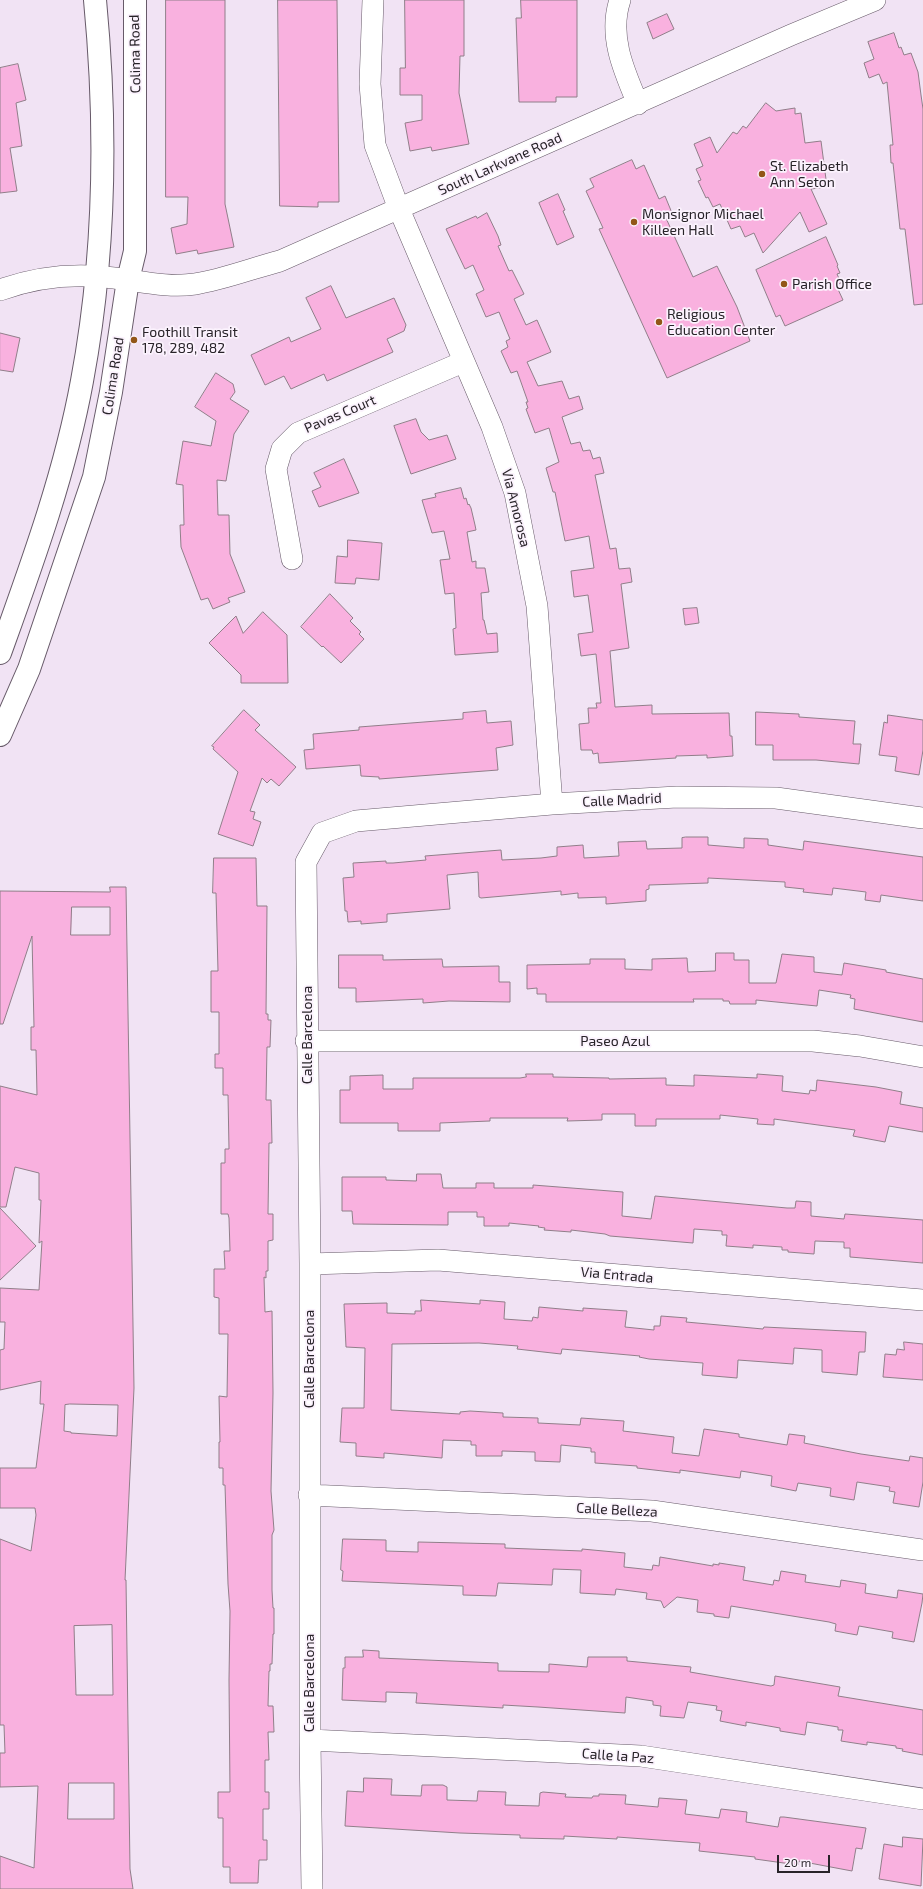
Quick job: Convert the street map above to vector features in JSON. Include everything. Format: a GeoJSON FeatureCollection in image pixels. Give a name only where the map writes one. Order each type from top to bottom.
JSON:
{"type":"FeatureCollection","features":[{"type":"Feature","properties":{"kind":"main road","name":"Colima Road"},"geometry":{"type":"LineString","coordinates":[[0,735],[29,669],[94,477],[111,392],[112,278],[99,258],[102,150],[99,43],[95,0]]}},
{"type":"Feature","properties":{"kind":"main road","name":"Colima Road"},"geometry":{"type":"LineString","coordinates":[[0,653],[30,569],[63,465],[82,381],[112,278],[135,251],[134,0]]}},
{"type":"Feature","properties":{"kind":"street","name":"Via Amorosa"},"geometry":{"type":"LineString","coordinates":[[373,0],[370,84],[376,145],[398,209],[492,427],[515,493],[537,606],[552,804]]}},
{"type":"Feature","properties":{"kind":"street"},"geometry":{"type":"LineString","coordinates":[[620,0],[615,14],[619,59],[638,104]]}},
{"type":"Feature","properties":{"kind":"street","name":"South Larkvane Road"},"geometry":{"type":"LineString","coordinates":[[0,290],[25,281],[75,276],[112,278],[153,284],[195,284],[280,261],[638,104],[791,35],[876,0]]}},
{"type":"Feature","properties":{"kind":"street","name":"Pavas Court"},"geometry":{"type":"LineString","coordinates":[[292,559],[276,469],[282,449],[298,433],[463,362]]}},
{"type":"Feature","properties":{"kind":"street","name":"Calle Madrid"},"geometry":{"type":"LineString","coordinates":[[322,833],[356,821],[552,804],[677,797],[776,798],[923,818]]}},
{"type":"Feature","properties":{"kind":"street","name":"Calle Barcelona"},"geometry":{"type":"LineString","coordinates":[[312,1889],[309,1495],[310,1264],[306,1041],[306,862],[322,833]]}},
{"type":"Feature","properties":{"kind":"street","name":"Paseo Azul"},"geometry":{"type":"LineString","coordinates":[[306,1041],[813,1041],[860,1046],[923,1057]]}},
{"type":"Feature","properties":{"kind":"street","name":"Via Entrada"},"geometry":{"type":"LineString","coordinates":[[310,1264],[438,1260],[923,1300]]}},
{"type":"Feature","properties":{"kind":"street","name":"Calle Belleza"},"geometry":{"type":"LineString","coordinates":[[309,1495],[652,1511],[923,1550]]}},
{"type":"Feature","properties":{"kind":"street","name":"Calle la Paz"},"geometry":{"type":"LineString","coordinates":[[310,1740],[641,1756],[923,1799]]}},
{"type":"Feature","properties":{"kind":"building"},"geometry":{"type":"Polygon","coordinates":[[[166,0],[225,0],[225,204],[234,247],[198,254],[197,250],[176,254],[171,228],[187,224],[188,197],[166,197],[166,0]]]}},
{"type":"Feature","properties":{"kind":"building"},"geometry":{"type":"Polygon","coordinates":[[[278,0],[337,0],[339,202],[318,202],[318,207],[280,206],[278,0]]]}},
{"type":"Feature","properties":{"kind":"building"},"geometry":{"type":"Polygon","coordinates":[[[405,0],[464,0],[464,56],[460,56],[459,93],[469,144],[432,151],[431,147],[410,151],[405,123],[422,120],[422,95],[400,95],[400,68],[405,68],[405,0]]]}},
{"type":"Feature","properties":{"kind":"building"},"geometry":{"type":"Polygon","coordinates":[[[521,0],[577,0],[577,97],[556,97],[556,102],[519,102],[516,18],[521,18],[521,0]]]}},
{"type":"Feature","properties":{"kind":"building"},"geometry":{"type":"Polygon","coordinates":[[[667,14],[674,29],[653,39],[647,23],[667,14]]]}},
{"type":"Feature","properties":{"kind":"building"},"geometry":{"type":"Polygon","coordinates":[[[894,33],[899,48],[901,47],[904,55],[911,53],[918,72],[923,109],[923,304],[914,305],[905,229],[900,229],[893,163],[891,163],[890,145],[893,145],[887,82],[883,84],[879,74],[869,78],[864,63],[874,59],[868,42],[894,33]]]}},
{"type":"Feature","properties":{"kind":"building"},"geometry":{"type":"Polygon","coordinates":[[[18,64],[26,100],[16,103],[22,146],[10,148],[17,191],[0,193],[0,68],[18,64]]]}},
{"type":"Feature","properties":{"kind":"building","name":"St. Elizabeth Ann Seton"},"geometry":{"type":"Polygon","coordinates":[[[766,103],[776,111],[795,108],[795,114],[801,113],[805,143],[821,141],[827,187],[811,189],[827,224],[809,232],[800,212],[763,253],[754,233],[745,237],[740,226],[731,229],[720,204],[713,207],[708,197],[706,198],[698,181],[701,180],[696,169],[703,166],[694,144],[710,137],[717,153],[733,132],[737,134],[743,126],[746,128],[766,103]]]}},
{"type":"Feature","properties":{"kind":"building"},"geometry":{"type":"Polygon","coordinates":[[[632,160],[636,169],[644,165],[659,199],[665,196],[672,213],[665,216],[693,277],[717,266],[737,307],[750,341],[667,378],[599,229],[603,228],[586,191],[594,187],[590,179],[632,160]]]}},
{"type":"Feature","properties":{"kind":"building"},"geometry":{"type":"Polygon","coordinates":[[[558,194],[565,210],[563,211],[574,237],[557,245],[539,203],[558,194]]]}},
{"type":"Feature","properties":{"kind":"building"},"geometry":{"type":"Polygon","coordinates":[[[487,213],[498,236],[501,245],[498,246],[509,271],[512,270],[524,294],[514,299],[526,325],[537,320],[551,352],[527,362],[538,386],[562,381],[569,399],[579,396],[583,409],[562,417],[571,444],[580,442],[583,451],[590,450],[593,459],[600,457],[604,473],[595,475],[610,549],[616,548],[619,569],[630,568],[632,582],[621,584],[629,648],[610,651],[615,707],[652,705],[652,714],[729,713],[733,756],[707,758],[707,755],[676,756],[676,758],[599,763],[598,753],[593,754],[592,750],[581,750],[579,724],[589,723],[588,708],[597,708],[596,703],[601,703],[596,654],[581,656],[578,634],[593,632],[588,595],[574,597],[571,571],[594,568],[589,536],[565,541],[555,492],[553,492],[546,468],[559,462],[549,428],[535,433],[526,409],[528,408],[526,402],[528,402],[517,371],[511,373],[501,351],[508,347],[506,341],[510,339],[499,312],[486,317],[476,294],[484,290],[473,265],[465,269],[446,229],[476,216],[477,218],[487,213]]]}},
{"type":"Feature","properties":{"kind":"building","name":"Parish Office"},"geometry":{"type":"Polygon","coordinates":[[[826,237],[838,265],[837,266],[840,273],[837,274],[841,283],[836,285],[843,300],[785,326],[780,315],[776,317],[756,270],[826,237]]]}},
{"type":"Feature","properties":{"kind":"building"},"geometry":{"type":"Polygon","coordinates":[[[331,286],[346,318],[394,298],[406,325],[404,331],[387,339],[393,352],[327,381],[324,374],[291,389],[284,376],[265,385],[251,355],[289,337],[291,342],[321,329],[306,298],[331,286]]]}},
{"type":"Feature","properties":{"kind":"building"},"geometry":{"type":"Polygon","coordinates":[[[0,333],[20,338],[13,372],[0,370],[0,333]]]}},
{"type":"Feature","properties":{"kind":"building"},"geometry":{"type":"Polygon","coordinates":[[[216,373],[233,384],[235,392],[230,399],[249,411],[234,434],[226,481],[217,480],[218,515],[229,515],[230,554],[245,592],[228,598],[230,602],[213,609],[208,598],[201,600],[181,547],[180,525],[184,525],[183,485],[176,484],[183,441],[211,446],[216,421],[195,407],[216,373]]]}},
{"type":"Feature","properties":{"kind":"building"},"geometry":{"type":"Polygon","coordinates":[[[416,419],[421,432],[429,440],[447,435],[456,459],[411,474],[394,426],[416,419]]]}},
{"type":"Feature","properties":{"kind":"building"},"geometry":{"type":"Polygon","coordinates":[[[344,459],[359,493],[319,507],[312,491],[321,487],[314,473],[344,459]]]}},
{"type":"Feature","properties":{"kind":"building"},"geometry":{"type":"Polygon","coordinates":[[[461,488],[464,499],[466,498],[468,505],[469,504],[471,508],[476,530],[467,532],[472,562],[476,561],[476,568],[485,568],[489,592],[481,593],[483,620],[487,634],[497,633],[498,652],[455,655],[453,629],[456,628],[454,593],[445,594],[440,560],[450,559],[444,531],[432,533],[422,500],[436,497],[435,494],[461,488]]]}},
{"type":"Feature","properties":{"kind":"building"},"geometry":{"type":"Polygon","coordinates":[[[348,540],[382,543],[379,580],[356,578],[355,584],[335,583],[337,556],[347,557],[348,540]]]}},
{"type":"Feature","properties":{"kind":"building"},"geometry":{"type":"Polygon","coordinates":[[[330,594],[353,618],[350,621],[361,632],[359,634],[364,639],[341,663],[301,627],[330,594]]]}},
{"type":"Feature","properties":{"kind":"building"},"geometry":{"type":"Polygon","coordinates":[[[697,608],[699,623],[685,625],[683,609],[697,608]]]}},
{"type":"Feature","properties":{"kind":"building"},"geometry":{"type":"Polygon","coordinates":[[[263,612],[287,635],[288,683],[241,683],[241,675],[209,643],[236,616],[243,633],[263,612]]]}},
{"type":"Feature","properties":{"kind":"building"},"geometry":{"type":"Polygon","coordinates":[[[244,710],[260,725],[255,730],[296,767],[279,786],[271,779],[267,783],[262,778],[250,811],[255,812],[253,819],[261,822],[253,846],[218,834],[238,772],[213,749],[214,747],[212,746],[244,710]]]}},
{"type":"Feature","properties":{"kind":"building"},"geometry":{"type":"Polygon","coordinates":[[[486,711],[487,723],[511,721],[513,745],[496,748],[498,770],[379,779],[379,777],[361,776],[360,765],[306,769],[304,750],[314,749],[313,734],[359,730],[359,727],[463,719],[463,713],[486,711]]]}},
{"type":"Feature","properties":{"kind":"building"},"geometry":{"type":"Polygon","coordinates":[[[756,712],[799,714],[799,717],[855,721],[853,744],[861,744],[859,764],[816,760],[773,760],[773,745],[756,745],[756,712]]]}},
{"type":"Feature","properties":{"kind":"building"},"geometry":{"type":"Polygon","coordinates":[[[888,715],[923,720],[923,750],[919,775],[895,771],[897,757],[879,755],[884,722],[887,723],[888,715]]]}},
{"type":"Feature","properties":{"kind":"building"},"geometry":{"type":"Polygon","coordinates":[[[708,837],[708,845],[744,848],[744,838],[768,839],[768,845],[803,850],[804,841],[923,857],[923,901],[881,895],[880,902],[865,900],[866,892],[833,888],[832,895],[803,892],[804,889],[785,887],[785,882],[708,878],[708,883],[649,885],[649,889],[646,890],[646,901],[606,904],[606,897],[578,898],[578,893],[561,895],[561,891],[481,898],[479,897],[478,872],[447,875],[450,909],[387,914],[387,922],[361,924],[361,921],[348,922],[347,911],[345,911],[343,878],[354,877],[353,863],[386,861],[386,863],[393,863],[426,860],[425,856],[501,850],[502,860],[541,858],[557,856],[557,847],[583,845],[584,858],[619,856],[618,842],[646,841],[647,849],[682,848],[682,838],[708,837]]]}},
{"type":"Feature","properties":{"kind":"building"},"geometry":{"type":"Polygon","coordinates":[[[214,858],[256,858],[257,906],[267,906],[266,1014],[268,1014],[268,1020],[271,1020],[270,1047],[267,1047],[266,1100],[271,1100],[272,1143],[269,1143],[268,1214],[273,1214],[273,1240],[268,1241],[268,1271],[266,1271],[266,1278],[264,1277],[265,1312],[272,1311],[273,1393],[271,1491],[274,1530],[272,1535],[272,1590],[274,1634],[272,1664],[270,1664],[269,1671],[268,1706],[273,1706],[274,1732],[268,1732],[269,1760],[265,1760],[265,1792],[269,1792],[269,1809],[263,1809],[263,1840],[267,1840],[267,1860],[259,1860],[258,1883],[230,1883],[230,1867],[223,1867],[223,1818],[218,1818],[218,1792],[230,1792],[230,1611],[225,1485],[223,1485],[223,1468],[219,1468],[219,1396],[227,1397],[228,1334],[219,1334],[219,1298],[214,1297],[214,1269],[225,1269],[224,1251],[230,1251],[229,1218],[228,1214],[221,1214],[221,1163],[225,1163],[225,1149],[229,1149],[228,1095],[223,1095],[223,1068],[215,1068],[215,1054],[219,1054],[219,1012],[211,1012],[211,971],[218,971],[216,893],[213,893],[214,858]]]}},
{"type":"Feature","properties":{"kind":"building"},"geometry":{"type":"Polygon","coordinates":[[[110,887],[126,887],[134,1388],[125,1580],[130,1869],[133,1889],[0,1889],[0,1856],[34,1868],[38,1786],[0,1787],[0,1753],[5,1753],[4,1725],[0,1725],[0,1539],[31,1551],[36,1515],[35,1508],[0,1508],[0,1468],[36,1468],[44,1404],[40,1404],[41,1381],[0,1390],[0,1350],[4,1349],[5,1322],[0,1322],[0,1288],[39,1290],[42,1241],[39,1243],[41,1200],[39,1200],[39,1173],[15,1167],[6,1207],[0,1207],[0,1086],[37,1095],[36,1050],[31,1050],[31,1027],[34,1027],[32,936],[3,1024],[0,1024],[0,891],[110,892],[110,887]],[[72,907],[71,935],[110,935],[110,907],[72,907]],[[65,1405],[64,1431],[71,1433],[117,1436],[118,1405],[65,1405]],[[112,1625],[74,1626],[76,1695],[113,1695],[112,1625]],[[69,1783],[68,1819],[114,1819],[114,1783],[69,1783]]]}},
{"type":"Feature","properties":{"kind":"building"},"geometry":{"type":"Polygon","coordinates":[[[716,953],[734,953],[734,960],[749,960],[749,983],[776,983],[782,954],[814,957],[814,972],[842,975],[844,963],[886,970],[886,972],[923,979],[923,1022],[854,1009],[855,999],[850,998],[851,995],[819,990],[817,1006],[756,1000],[756,1004],[730,1004],[729,1001],[723,1001],[723,999],[693,999],[694,1002],[546,1002],[546,994],[537,994],[537,988],[527,989],[527,965],[590,964],[590,959],[625,959],[625,969],[652,970],[652,959],[687,958],[688,972],[715,971],[716,953]]]}},
{"type":"Feature","properties":{"kind":"building"},"geometry":{"type":"Polygon","coordinates":[[[339,955],[383,955],[383,960],[442,959],[443,967],[499,966],[499,982],[510,982],[510,1002],[449,1001],[423,1003],[423,999],[356,1002],[356,988],[339,988],[339,955]]]}},
{"type":"Feature","properties":{"kind":"building"},"geometry":{"type":"Polygon","coordinates":[[[526,1074],[553,1074],[553,1077],[609,1079],[666,1078],[666,1085],[694,1086],[694,1075],[757,1078],[757,1074],[783,1076],[782,1091],[809,1094],[810,1090],[816,1091],[817,1080],[876,1087],[902,1092],[900,1104],[923,1108],[923,1132],[889,1126],[885,1142],[853,1136],[855,1130],[774,1119],[774,1125],[757,1124],[758,1119],[720,1115],[720,1119],[656,1119],[656,1126],[635,1126],[635,1114],[602,1114],[602,1120],[567,1121],[568,1118],[490,1118],[490,1121],[440,1123],[440,1131],[398,1131],[398,1123],[340,1123],[340,1090],[350,1090],[350,1076],[383,1075],[383,1089],[413,1089],[413,1078],[520,1078],[526,1077],[526,1074]]]}},
{"type":"Feature","properties":{"kind":"building"},"geometry":{"type":"Polygon","coordinates":[[[417,1174],[441,1174],[443,1188],[476,1188],[476,1183],[494,1183],[494,1188],[533,1188],[533,1185],[623,1192],[622,1216],[651,1219],[655,1196],[787,1208],[795,1208],[796,1201],[811,1202],[811,1216],[844,1219],[845,1214],[923,1220],[923,1263],[850,1257],[850,1248],[844,1248],[844,1242],[815,1241],[814,1254],[788,1252],[788,1250],[782,1250],[782,1247],[753,1245],[753,1248],[726,1246],[727,1235],[722,1235],[722,1231],[694,1229],[693,1243],[610,1236],[605,1234],[571,1230],[571,1232],[544,1230],[545,1228],[538,1227],[539,1226],[509,1223],[509,1226],[484,1226],[484,1217],[477,1217],[477,1212],[448,1212],[448,1225],[353,1224],[352,1211],[342,1211],[342,1177],[386,1177],[386,1180],[416,1181],[417,1174]]]}},
{"type":"Feature","properties":{"kind":"building"},"geometry":{"type":"Polygon","coordinates":[[[0,1208],[36,1246],[0,1280],[0,1208]]]}},
{"type":"Feature","properties":{"kind":"building"},"geometry":{"type":"Polygon","coordinates":[[[421,1300],[480,1304],[480,1300],[505,1302],[504,1319],[532,1321],[533,1317],[538,1318],[539,1307],[583,1311],[583,1308],[627,1311],[625,1327],[654,1330],[654,1326],[660,1326],[661,1316],[687,1318],[686,1322],[763,1329],[764,1327],[866,1332],[865,1352],[859,1352],[857,1375],[822,1372],[822,1350],[794,1348],[793,1364],[738,1360],[737,1378],[702,1375],[703,1363],[649,1359],[639,1357],[640,1356],[562,1349],[561,1354],[517,1349],[518,1346],[479,1343],[392,1344],[391,1410],[460,1414],[460,1412],[470,1411],[503,1413],[503,1417],[538,1418],[538,1423],[580,1425],[581,1418],[624,1421],[623,1431],[674,1437],[672,1453],[699,1456],[704,1429],[739,1434],[739,1437],[787,1445],[789,1434],[805,1436],[804,1443],[861,1454],[909,1461],[910,1456],[923,1458],[923,1482],[919,1507],[893,1503],[895,1492],[889,1491],[890,1487],[857,1482],[854,1500],[830,1496],[831,1488],[798,1483],[796,1491],[771,1486],[772,1476],[741,1471],[740,1478],[680,1470],[680,1473],[637,1468],[637,1466],[595,1463],[595,1452],[591,1452],[591,1448],[561,1445],[560,1462],[535,1461],[535,1452],[502,1451],[502,1456],[476,1456],[476,1445],[471,1445],[471,1441],[443,1440],[442,1458],[384,1453],[384,1458],[356,1456],[356,1443],[340,1442],[342,1408],[364,1408],[365,1348],[346,1347],[344,1304],[387,1303],[387,1313],[415,1314],[415,1311],[421,1311],[421,1300]]]}},
{"type":"Feature","properties":{"kind":"building"},"geometry":{"type":"Polygon","coordinates":[[[904,1342],[923,1344],[923,1380],[883,1377],[885,1354],[896,1355],[897,1349],[904,1350],[904,1342]]]}},
{"type":"Feature","properties":{"kind":"building"},"geometry":{"type":"Polygon","coordinates":[[[343,1539],[386,1540],[386,1551],[418,1552],[418,1542],[505,1544],[505,1548],[582,1551],[582,1549],[625,1553],[624,1567],[652,1570],[653,1565],[659,1566],[660,1557],[713,1566],[713,1564],[719,1565],[719,1563],[745,1567],[743,1580],[773,1585],[774,1580],[779,1581],[781,1571],[806,1575],[805,1582],[840,1587],[841,1580],[866,1584],[865,1593],[897,1598],[898,1590],[923,1594],[914,1642],[892,1638],[893,1632],[859,1626],[857,1635],[835,1631],[836,1624],[829,1622],[731,1606],[729,1618],[714,1616],[714,1614],[697,1612],[698,1600],[677,1597],[664,1608],[661,1601],[646,1599],[647,1593],[616,1589],[615,1595],[580,1593],[581,1570],[553,1569],[552,1585],[498,1583],[496,1596],[463,1595],[463,1586],[342,1581],[343,1571],[341,1570],[343,1539]]]}},
{"type":"Feature","properties":{"kind":"building"},"geometry":{"type":"Polygon","coordinates":[[[363,1650],[379,1651],[379,1658],[498,1663],[498,1671],[549,1672],[549,1664],[587,1667],[588,1657],[627,1657],[627,1661],[691,1667],[690,1672],[771,1686],[774,1685],[775,1676],[840,1687],[838,1696],[923,1710],[923,1755],[902,1751],[903,1749],[896,1748],[896,1746],[867,1742],[867,1745],[841,1741],[843,1730],[838,1730],[838,1727],[807,1722],[805,1735],[780,1731],[780,1728],[746,1722],[746,1726],[720,1721],[722,1711],[716,1710],[717,1706],[688,1702],[684,1718],[660,1716],[661,1706],[653,1705],[653,1701],[626,1697],[625,1713],[503,1705],[503,1708],[416,1703],[417,1693],[386,1692],[386,1702],[342,1700],[343,1668],[345,1668],[345,1657],[363,1657],[363,1650]]]}},
{"type":"Feature","properties":{"kind":"building"},"geometry":{"type":"Polygon","coordinates":[[[364,1778],[392,1779],[391,1795],[421,1796],[422,1785],[443,1785],[447,1787],[447,1800],[477,1801],[478,1791],[506,1792],[505,1805],[539,1806],[540,1793],[543,1792],[566,1794],[565,1797],[592,1798],[593,1796],[599,1796],[599,1794],[626,1795],[625,1804],[658,1807],[659,1798],[687,1800],[685,1814],[719,1818],[721,1809],[747,1812],[746,1822],[778,1827],[780,1817],[784,1817],[866,1828],[862,1849],[856,1848],[852,1871],[799,1861],[798,1865],[755,1859],[755,1857],[699,1851],[700,1843],[617,1837],[617,1839],[564,1836],[564,1839],[520,1838],[520,1835],[345,1826],[347,1791],[363,1792],[364,1778]]]}},
{"type":"Feature","properties":{"kind":"building"},"geometry":{"type":"Polygon","coordinates":[[[903,1837],[923,1839],[921,1886],[879,1879],[884,1844],[902,1847],[903,1837]]]}},
{"type":"Feature","properties":{"kind":"place","name":"St. Elizabeth Ann Seton"},"geometry":{"type":"Point","coordinates":[762,174]}},
{"type":"Feature","properties":{"kind":"place","name":"Monsignor Michael Killeen Hall"},"geometry":{"type":"Point","coordinates":[634,222]}},
{"type":"Feature","properties":{"kind":"place","name":"Parish Office"},"geometry":{"type":"Point","coordinates":[784,284]}},
{"type":"Feature","properties":{"kind":"place","name":"Religious Education Center"},"geometry":{"type":"Point","coordinates":[659,322]}},
{"type":"Feature","properties":{"kind":"place","name":"Foothill Transit 178, 289, 482"},"geometry":{"type":"Point","coordinates":[134,340]}}]}
